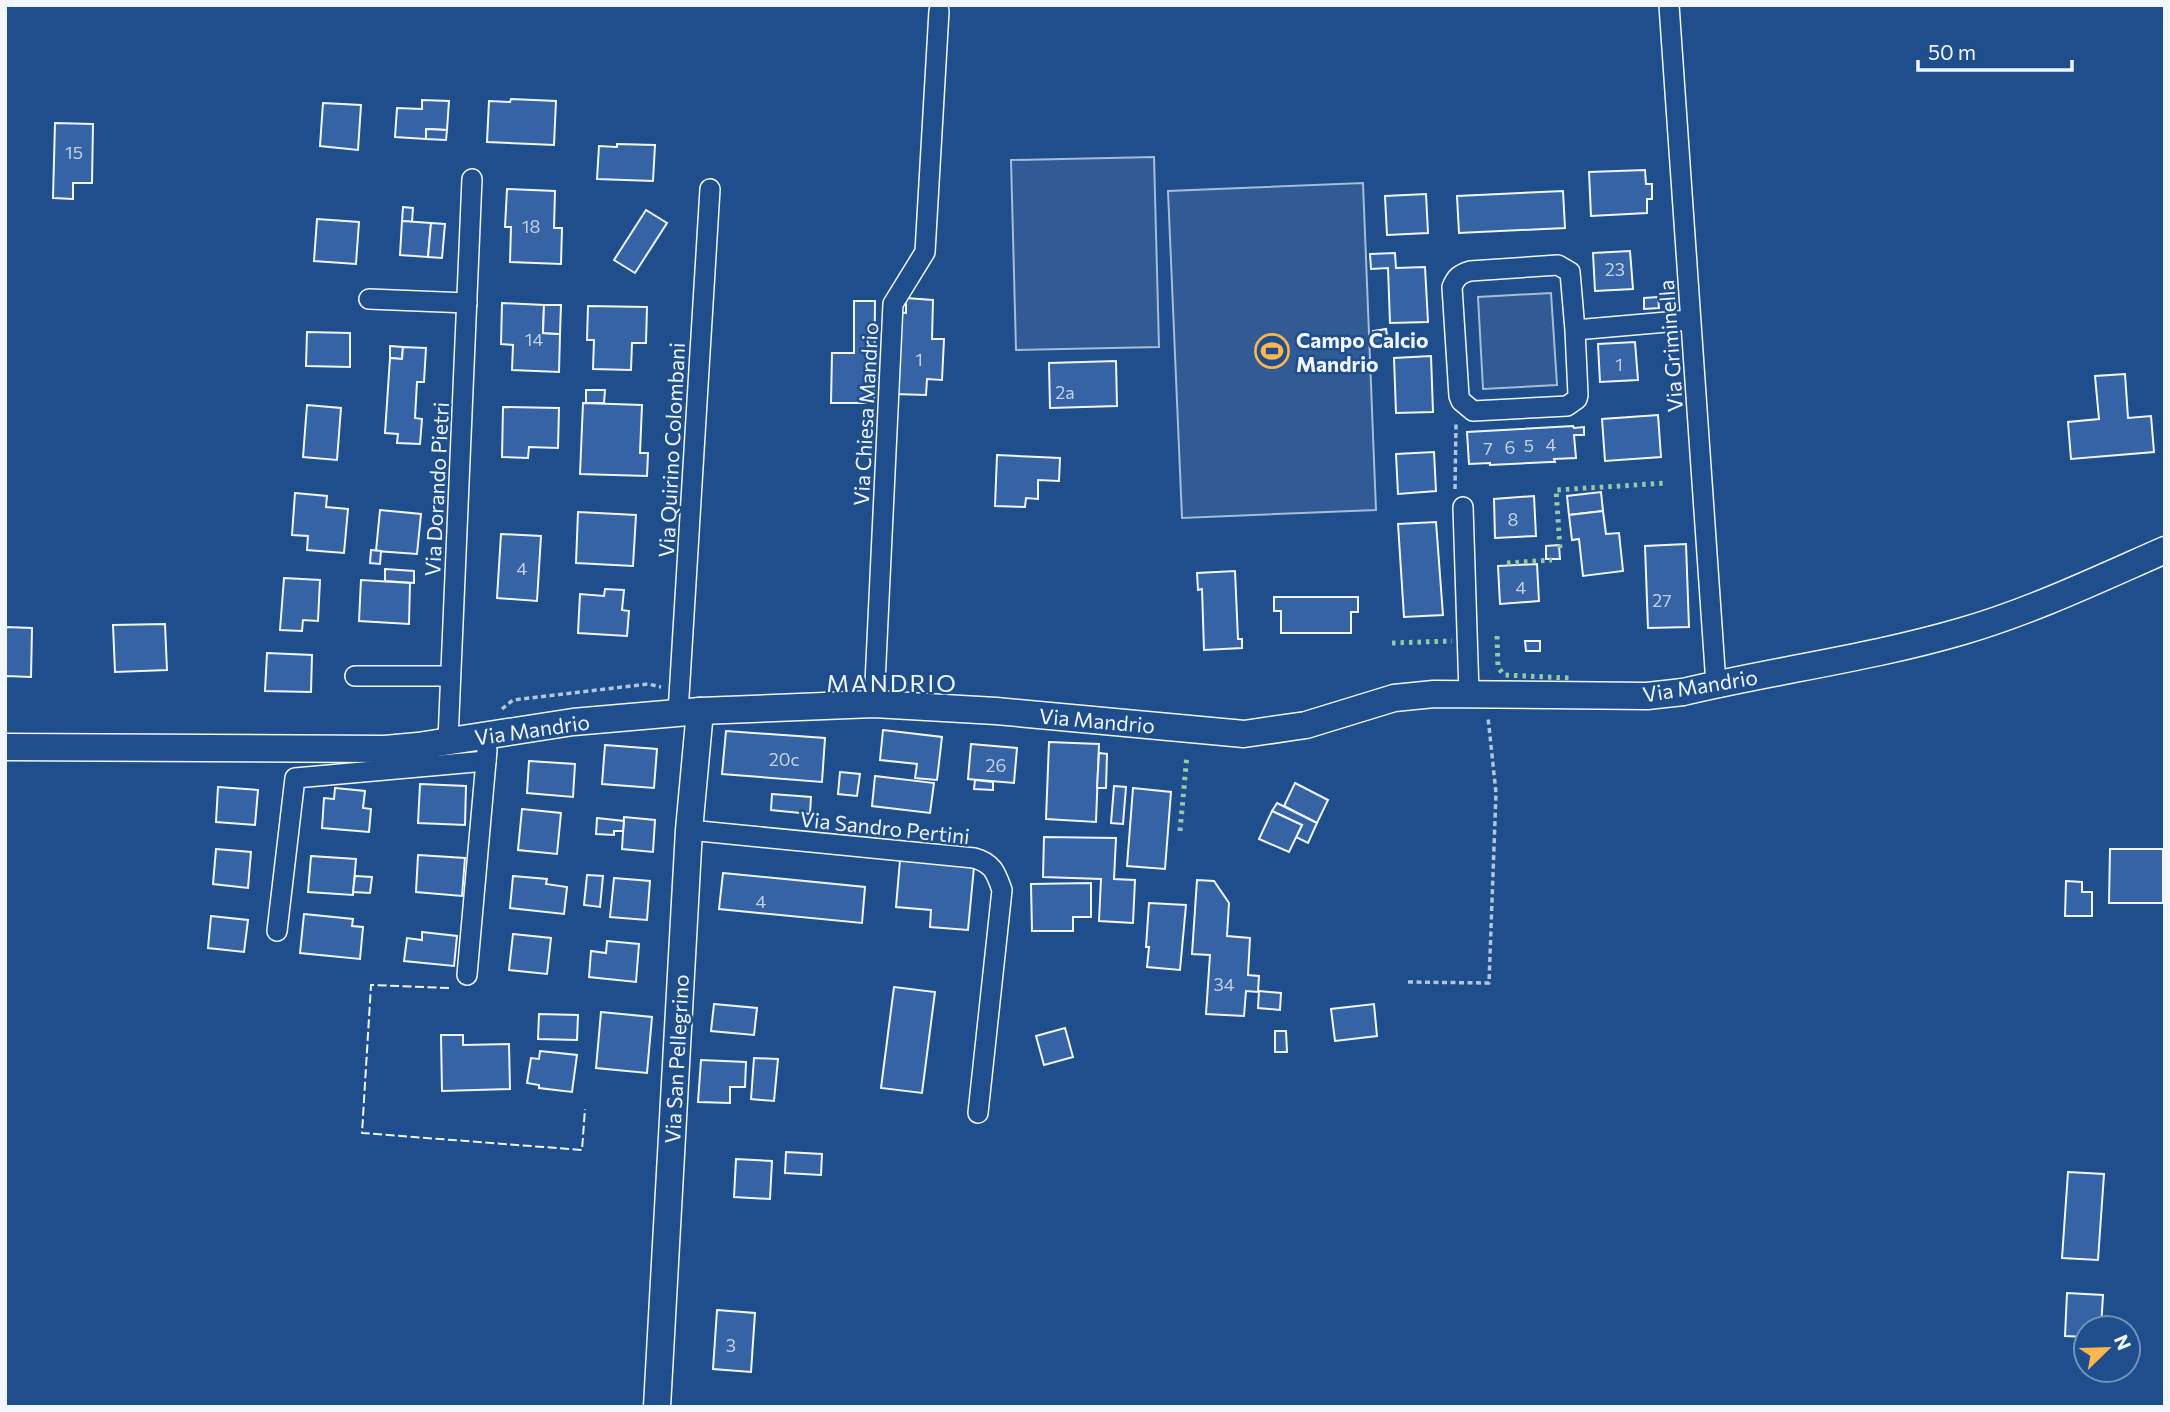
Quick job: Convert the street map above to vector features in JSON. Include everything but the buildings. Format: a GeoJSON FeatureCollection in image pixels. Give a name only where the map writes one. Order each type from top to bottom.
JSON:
{"type":"FeatureCollection","features":[{"type":"Feature","properties":{"kind":"street","name":"Via Griminella"},"geometry":{"type":"LineString","coordinates":[[1669,5],[1716,684]]}},
{"type":"Feature","properties":{"kind":"street","name":"Via Chiesa Mandrio"},"geometry":{"type":"LineString","coordinates":[[874,704],[892,304],[925,252],[939,11]]}},
{"type":"Feature","properties":{"kind":"street","name":"Via Dorando Pietri"},"geometry":{"type":"LineString","coordinates":[[448,740],[472,179]]}},
{"type":"Feature","properties":{"kind":"street","name":"Via Quirino Colombani"},"geometry":{"type":"LineString","coordinates":[[689,712],[710,189]]}},
{"type":"Feature","properties":{"kind":"street"},"geometry":{"type":"LineString","coordinates":[[1558,265],[1570,272],[1575,330],[1578,395],[1577,399],[1567,406],[1474,411],[1466,406],[1459,396],[1452,287],[1461,274],[1470,271],[1558,265]]}},
{"type":"Feature","properties":{"kind":"street"},"geometry":{"type":"LineString","coordinates":[[369,299],[467,303]]}},
{"type":"Feature","properties":{"kind":"street"},"geometry":{"type":"LineString","coordinates":[[1575,330],[1690,320]]}},
{"type":"Feature","properties":{"kind":"street"},"geometry":{"type":"LineString","coordinates":[[1463,507],[1478,693]]}},
{"type":"Feature","properties":{"kind":"street","name":"Via Mandrio"},"geometry":{"type":"LineString","coordinates":[[5,747],[323,750],[385,749],[448,740],[487,748],[573,722],[689,712],[874,704],[996,711],[1244,734],[1306,725],[1394,698],[1478,693],[1647,696],[1683,692],[1904,646],[1965,630],[2023,610],[2165,550]]}},
{"type":"Feature","properties":{"kind":"street"},"geometry":{"type":"LineString","coordinates":[[355,676],[450,676]]}},
{"type":"Feature","properties":{"kind":"street","name":"Via San Pellegrino"},"geometry":{"type":"LineString","coordinates":[[657,1407],[690,831],[689,712]]}},
{"type":"Feature","properties":{"kind":"street"},"geometry":{"type":"LineString","coordinates":[[277,932],[295,778],[487,748],[467,975]]}},
{"type":"Feature","properties":{"kind":"street","name":"Via Sandro Pertini"},"geometry":{"type":"LineString","coordinates":[[690,831],[974,858],[992,866],[1002,890],[978,1113]]}},
{"type":"Feature","properties":{"kind":"path"},"geometry":{"type":"LineString","coordinates":[[1463,507],[1455,498],[1456,423],[1466,406]]}},
{"type":"Feature","properties":{"kind":"path"},"geometry":{"type":"LineString","coordinates":[[1408,982],[1489,983],[1496,793],[1478,693]]}},
{"type":"Feature","properties":{"kind":"shaded area"},"geometry":{"type":"Polygon","coordinates":[[[1154,157],[1159,347],[1016,350],[1011,160],[1154,157]]]}},
{"type":"Feature","properties":{"kind":"shaded area","name":"Campo Calcio Mandrio"},"geometry":{"type":"Polygon","coordinates":[[[1363,183],[1376,510],[1182,518],[1168,191],[1363,183]]]}},
{"type":"Feature","properties":{"kind":"shaded area"},"geometry":{"type":"Polygon","coordinates":[[[1551,293],[1557,385],[1483,389],[1478,297],[1551,293]]]}},
{"type":"Feature","properties":{"kind":"hedge"},"geometry":{"type":"LineString","coordinates":[[1560,548],[1556,490],[1667,483]]}},
{"type":"Feature","properties":{"kind":"hedge"},"geometry":{"type":"LineString","coordinates":[[1507,563],[1552,560]]}},
{"type":"Feature","properties":{"kind":"hedge"},"geometry":{"type":"LineString","coordinates":[[1497,636],[1498,667],[1504,675],[1570,678]]}},
{"type":"Feature","properties":{"kind":"hedge"},"geometry":{"type":"LineString","coordinates":[[1392,643],[1452,641]]}},
{"type":"Feature","properties":{"kind":"hedge"},"geometry":{"type":"LineString","coordinates":[[1180,831],[1187,755]]}},
{"type":"Feature","properties":{"kind":"fence"},"geometry":{"type":"LineString","coordinates":[[449,988],[371,985],[362,1133],[582,1150],[585,1109]]}},
{"type":"Feature","properties":{"kind":"place","name":"Campo Calcio Mandrio"},"geometry":{"type":"Point","coordinates":[1272,351]}},
{"type":"Feature","properties":{"kind":"district","name":"MANDRIO"},"geometry":{"type":"Point","coordinates":[892,682]}}]}
